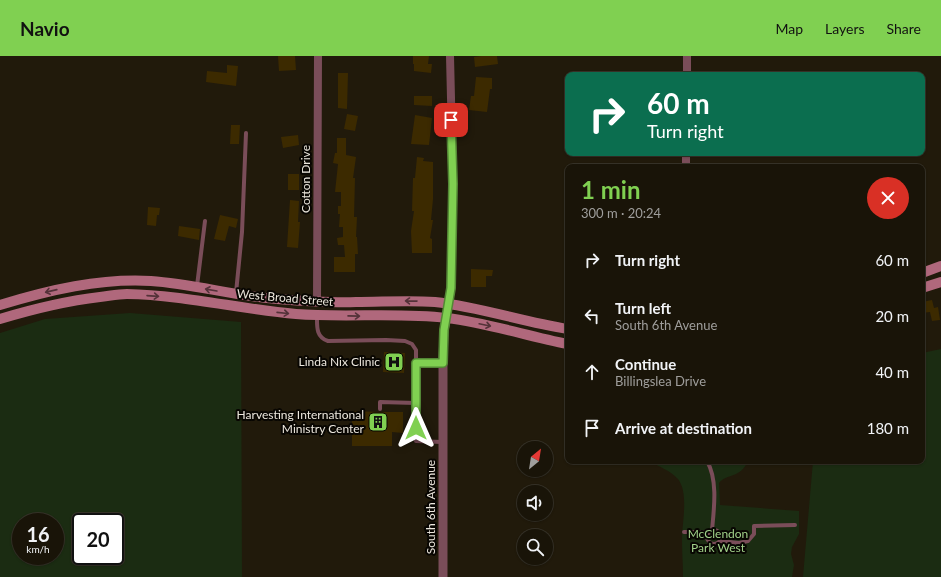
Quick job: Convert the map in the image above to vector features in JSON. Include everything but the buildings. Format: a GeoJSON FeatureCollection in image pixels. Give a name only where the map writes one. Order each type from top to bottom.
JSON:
{"type":"FeatureCollection","features":[{"type":"Feature","properties":{"kind":"main road"},"geometry":{"type":"LineString","coordinates":[[925,272],[941,266]]}},
{"type":"Feature","properties":{"kind":"main road","name":"West Broad Street"},"geometry":{"type":"LineString","coordinates":[[0,305],[52,290],[89,284],[114,281],[151,281],[277,299],[317,302],[418,301],[449,304],[565,328]]}},
{"type":"Feature","properties":{"kind":"main road"},"geometry":{"type":"LineString","coordinates":[[925,287],[941,282]]}},
{"type":"Feature","properties":{"kind":"main road","name":"West Broad Street"},"geometry":{"type":"LineString","coordinates":[[0,319],[52,304],[126,294],[166,297],[250,309],[317,315],[413,315],[447,318],[565,343]]}},
{"type":"Feature","properties":{"kind":"main road"},"geometry":{"type":"LineString","coordinates":[[317,302],[317,315]]}},
{"type":"Feature","properties":{"kind":"main road"},"geometry":{"type":"LineString","coordinates":[[447,318],[449,304]]}},
{"type":"Feature","properties":{"kind":"street","name":"Cotton Drive"},"geometry":{"type":"LineString","coordinates":[[317,302],[318,56]]}},
{"type":"Feature","properties":{"kind":"street"},"geometry":{"type":"LineString","coordinates":[[449,304],[451,288],[453,184],[450,56]]}},
{"type":"Feature","properties":{"kind":"street"},"geometry":{"type":"LineString","coordinates":[[687,56],[687,72]]}},
{"type":"Feature","properties":{"kind":"street","name":"South 6th Avenue"},"geometry":{"type":"LineString","coordinates":[[444,577],[442,442],[444,330],[447,318]]}},
{"type":"Feature","properties":{"kind":"lane"},"geometry":{"type":"LineString","coordinates":[[236,294],[243,216],[246,134]]}},
{"type":"Feature","properties":{"kind":"lane"},"geometry":{"type":"LineString","coordinates":[[196,287],[205,220]]}},
{"type":"Feature","properties":{"kind":"lane"},"geometry":{"type":"LineString","coordinates":[[317,315],[317,332],[325,340],[332,342],[386,340],[409,342],[414,345],[416,350],[416,441],[442,442]]}},
{"type":"Feature","properties":{"kind":"lane"},"geometry":{"type":"LineString","coordinates":[[416,363],[443,363]]}},
{"type":"Feature","properties":{"kind":"lane"},"geometry":{"type":"LineString","coordinates":[[380,409],[380,402],[416,403]]}},
{"type":"Feature","properties":{"kind":"lane"},"geometry":{"type":"LineString","coordinates":[[708,464],[713,483],[714,507],[710,531],[707,539],[711,543],[716,544],[720,541],[739,543],[748,541],[754,534],[754,526],[795,525]]}},
{"type":"Feature","properties":{"kind":"lane"},"geometry":{"type":"LineString","coordinates":[[684,532],[715,530],[720,532],[720,541]]}},
{"type":"Feature","properties":{"kind":"green space"},"geometry":{"type":"Polygon","coordinates":[[[130,313],[241,322],[242,577],[0,577],[0,333],[45,319],[130,313]]]}},
{"type":"Feature","properties":{"kind":"green space"},"geometry":{"type":"Polygon","coordinates":[[[941,349],[941,577],[803,577],[813,464],[925,464],[925,352],[941,349]]]}},
{"type":"Feature","properties":{"kind":"green space","name":"McClendon Park West"},"geometry":{"type":"Polygon","coordinates":[[[655,464],[746,464],[741,471],[719,483],[720,505],[799,511],[799,534],[792,547],[791,554],[794,565],[792,577],[683,577],[683,492],[678,479],[655,464]]]}},
{"type":"Feature","properties":{"kind":"place","name":"Linda Nix Clinic"},"geometry":{"type":"Point","coordinates":[394,362]}},
{"type":"Feature","properties":{"kind":"place","name":"Harvesting International Ministry Center"},"geometry":{"type":"Point","coordinates":[378,422]}},
{"type":"Feature","properties":{"kind":"route"},"geometry":{"type":"LineString","coordinates":[[416,428],[416,363],[443,363],[444,330],[451,297],[453,184],[451,120]]}}]}
